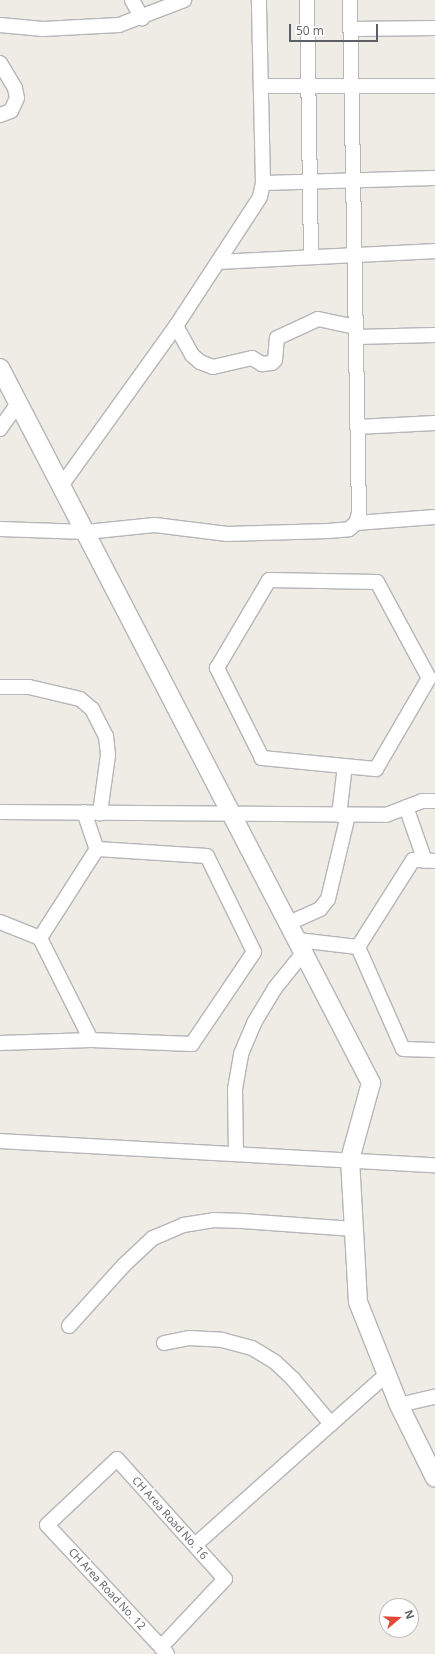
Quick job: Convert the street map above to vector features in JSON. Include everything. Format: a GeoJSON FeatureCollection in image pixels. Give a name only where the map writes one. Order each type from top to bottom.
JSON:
{"type":"FeatureCollection","features":[{"type":"Feature","properties":{"kind":"street"},"geometry":{"type":"LineString","coordinates":[[132,0],[142,18]]}},
{"type":"Feature","properties":{"kind":"street"},"geometry":{"type":"LineString","coordinates":[[0,25],[43,29],[119,25],[142,18],[184,0]]}},
{"type":"Feature","properties":{"kind":"street"},"geometry":{"type":"LineString","coordinates":[[61,486],[176,326],[253,211],[263,183],[259,0]]}},
{"type":"Feature","properties":{"kind":"street"},"geometry":{"type":"LineString","coordinates":[[307,0],[311,257]]}},
{"type":"Feature","properties":{"kind":"street"},"geometry":{"type":"LineString","coordinates":[[0,529],[86,532],[155,525],[227,534],[328,531],[349,529],[356,523],[359,513],[350,0]]}},
{"type":"Feature","properties":{"kind":"street"},"geometry":{"type":"LineString","coordinates":[[351,29],[435,28]]}},
{"type":"Feature","properties":{"kind":"street"},"geometry":{"type":"LineString","coordinates":[[0,63],[15,88],[17,98],[11,111],[0,115]]}},
{"type":"Feature","properties":{"kind":"street"},"geometry":{"type":"LineString","coordinates":[[262,86],[435,86]]}},
{"type":"Feature","properties":{"kind":"street"},"geometry":{"type":"LineString","coordinates":[[263,183],[435,178]]}},
{"type":"Feature","properties":{"kind":"street"},"geometry":{"type":"LineString","coordinates":[[219,262],[435,251]]}},
{"type":"Feature","properties":{"kind":"street"},"geometry":{"type":"LineString","coordinates":[[176,326],[192,355],[200,362],[213,367],[252,358],[262,364],[272,363],[275,360],[277,338],[318,319],[356,332],[435,335]]}},
{"type":"Feature","properties":{"kind":"street"},"geometry":{"type":"LineString","coordinates":[[0,368],[371,1082],[350,1159],[358,1302],[399,1405],[435,1478]]}},
{"type":"Feature","properties":{"kind":"street"},"geometry":{"type":"LineString","coordinates":[[0,429],[18,403]]}},
{"type":"Feature","properties":{"kind":"street"},"geometry":{"type":"LineString","coordinates":[[357,427],[435,423]]}},
{"type":"Feature","properties":{"kind":"street"},"geometry":{"type":"LineString","coordinates":[[356,523],[435,518]]}},
{"type":"Feature","properties":{"kind":"street"},"geometry":{"type":"LineString","coordinates":[[269,580],[377,582],[432,678],[376,769],[262,758],[217,668],[269,580]]}},
{"type":"Feature","properties":{"kind":"street"},"geometry":{"type":"LineString","coordinates":[[0,687],[29,686],[80,699],[92,709],[106,736],[108,755],[100,813]]}},
{"type":"Feature","properties":{"kind":"street"},"geometry":{"type":"LineString","coordinates":[[289,923],[320,909],[328,898],[343,815],[345,766]]}},
{"type":"Feature","properties":{"kind":"street"},"geometry":{"type":"LineString","coordinates":[[0,812],[386,816],[422,801],[435,801]]}},
{"type":"Feature","properties":{"kind":"street"},"geometry":{"type":"LineString","coordinates":[[358,947],[413,860],[430,861],[406,807]]}},
{"type":"Feature","properties":{"kind":"street"},"geometry":{"type":"LineString","coordinates":[[84,812],[96,848]]}},
{"type":"Feature","properties":{"kind":"street"},"geometry":{"type":"LineString","coordinates":[[40,938],[96,848]]}},
{"type":"Feature","properties":{"kind":"street"},"geometry":{"type":"LineString","coordinates":[[0,1043],[91,1040],[192,1044],[254,952],[207,856],[96,848]]}},
{"type":"Feature","properties":{"kind":"street"},"geometry":{"type":"LineString","coordinates":[[0,922],[40,938],[91,1040]]}},
{"type":"Feature","properties":{"kind":"street"},"geometry":{"type":"LineString","coordinates":[[301,946],[358,947]]}},
{"type":"Feature","properties":{"kind":"street"},"geometry":{"type":"LineString","coordinates":[[236,1153],[235,1088],[241,1054],[254,1023],[301,946]]}},
{"type":"Feature","properties":{"kind":"street"},"geometry":{"type":"LineString","coordinates":[[358,947],[403,1048],[435,1050]]}},
{"type":"Feature","properties":{"kind":"street"},"geometry":{"type":"LineString","coordinates":[[0,1141],[350,1159],[435,1165]]}},
{"type":"Feature","properties":{"kind":"street"},"geometry":{"type":"LineString","coordinates":[[69,1326],[124,1265],[153,1238],[183,1225],[228,1220],[354,1229]]}},
{"type":"Feature","properties":{"kind":"street"},"geometry":{"type":"LineString","coordinates":[[164,1343],[189,1338],[252,1348],[275,1362],[293,1379],[330,1424]]}},
{"type":"Feature","properties":{"kind":"street"},"geometry":{"type":"LineString","coordinates":[[195,1545],[386,1374]]}},
{"type":"Feature","properties":{"kind":"street"},"geometry":{"type":"LineString","coordinates":[[399,1405],[435,1397]]}},
{"type":"Feature","properties":{"kind":"street","name":"CH Area Road No. 16"},"geometry":{"type":"LineString","coordinates":[[47,1525],[117,1459],[225,1579],[164,1651]]}},
{"type":"Feature","properties":{"kind":"street","name":"CH Area Road No. 12"},"geometry":{"type":"LineString","coordinates":[[47,1525],[164,1651]]}}]}
